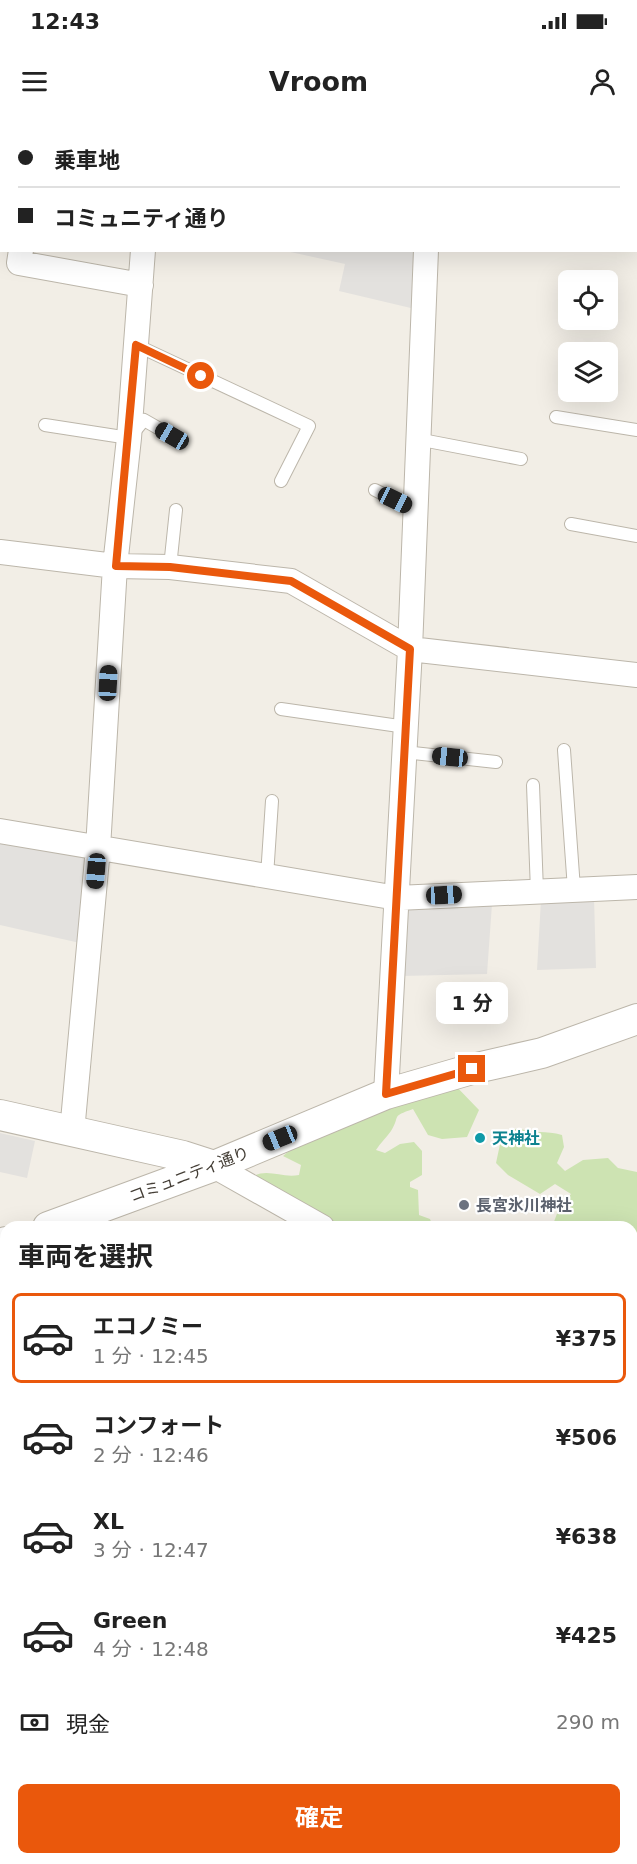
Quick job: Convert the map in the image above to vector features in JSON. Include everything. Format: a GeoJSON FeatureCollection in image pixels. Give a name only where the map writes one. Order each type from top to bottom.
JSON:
{"type":"FeatureCollection","features":[{"type":"Feature","properties":{"kind":"street"},"geometry":{"type":"LineString","coordinates":[[21,252],[19,263],[141,285]]}},
{"type":"Feature","properties":{"kind":"street"},"geometry":{"type":"LineString","coordinates":[[72,1132],[98,848],[116,566],[129,438],[143,252]]}},
{"type":"Feature","properties":{"kind":"street"},"geometry":{"type":"LineString","coordinates":[[386,1094],[410,649],[426,252]]}},
{"type":"Feature","properties":{"kind":"street"},"geometry":{"type":"LineString","coordinates":[[0,552],[116,566],[170,567],[291,581],[410,649],[637,675]]}},
{"type":"Feature","properties":{"kind":"street"},"geometry":{"type":"LineString","coordinates":[[0,831],[397,897],[637,886]]}},
{"type":"Feature","properties":{"kind":"street","name":"コミュニティ通り"},"geometry":{"type":"LineString","coordinates":[[97,1219],[214,1166],[386,1094],[472,1069],[542,1053],[637,1019]]}},
{"type":"Feature","properties":{"kind":"street"},"geometry":{"type":"LineString","coordinates":[[0,1115],[183,1156],[214,1166],[311,1221]]}},
{"type":"Feature","properties":{"kind":"lane"},"geometry":{"type":"LineString","coordinates":[[136,345],[309,426],[281,481]]}},
{"type":"Feature","properties":{"kind":"lane"},"geometry":{"type":"LineString","coordinates":[[556,417],[637,430]]}},
{"type":"Feature","properties":{"kind":"lane"},"geometry":{"type":"LineString","coordinates":[[45,425],[129,438],[144,420],[172,436]]}},
{"type":"Feature","properties":{"kind":"lane"},"geometry":{"type":"LineString","coordinates":[[417,439],[521,459]]}},
{"type":"Feature","properties":{"kind":"lane"},"geometry":{"type":"LineString","coordinates":[[375,490],[415,510]]}},
{"type":"Feature","properties":{"kind":"lane"},"geometry":{"type":"LineString","coordinates":[[170,567],[176,510]]}},
{"type":"Feature","properties":{"kind":"lane"},"geometry":{"type":"LineString","coordinates":[[571,524],[637,536]]}},
{"type":"Feature","properties":{"kind":"lane"},"geometry":{"type":"LineString","coordinates":[[280,709],[406,727]]}},
{"type":"Feature","properties":{"kind":"lane"},"geometry":{"type":"LineString","coordinates":[[564,750],[574,889]]}},
{"type":"Feature","properties":{"kind":"lane"},"geometry":{"type":"LineString","coordinates":[[405,752],[496,762]]}},
{"type":"Feature","properties":{"kind":"lane"},"geometry":{"type":"LineString","coordinates":[[533,785],[537,891]]}},
{"type":"Feature","properties":{"kind":"lane"},"geometry":{"type":"LineString","coordinates":[[267,876],[273,801]]}},
{"type":"Feature","properties":{"kind":"green space"},"geometry":{"type":"Polygon","coordinates":[[[452,1082],[479,1110],[467,1137],[442,1139],[428,1135],[413,1109],[397,1117],[391,1131],[376,1150],[385,1153],[400,1144],[414,1142],[422,1151],[422,1175],[410,1182],[410,1187],[418,1190],[419,1215],[431,1221],[330,1221],[249,1179],[261,1173],[299,1175],[301,1165],[283,1156],[295,1146],[452,1082]]]}},
{"type":"Feature","properties":{"kind":"green space"},"geometry":{"type":"Polygon","coordinates":[[[518,1128],[562,1135],[564,1147],[557,1163],[565,1171],[583,1160],[608,1158],[618,1168],[637,1172],[637,1221],[554,1221],[558,1211],[571,1194],[555,1184],[540,1194],[508,1175],[496,1163],[502,1135],[518,1128]]]}},
{"type":"Feature","properties":{"kind":"shaded area"},"geometry":{"type":"Polygon","coordinates":[[[291,252],[417,252],[415,309],[339,291],[345,264],[291,252]]]}},
{"type":"Feature","properties":{"kind":"shaded area"},"geometry":{"type":"Polygon","coordinates":[[[0,841],[81,854],[87,861],[80,943],[0,925],[0,841]]]}},
{"type":"Feature","properties":{"kind":"shaded area"},"geometry":{"type":"Polygon","coordinates":[[[594,898],[596,968],[537,970],[541,900],[594,898]]]}},
{"type":"Feature","properties":{"kind":"shaded area"},"geometry":{"type":"Polygon","coordinates":[[[492,904],[487,974],[401,976],[403,914],[410,906],[492,904]]]}},
{"type":"Feature","properties":{"kind":"shaded area"},"geometry":{"type":"Polygon","coordinates":[[[0,1133],[35,1141],[27,1178],[0,1172],[0,1133]]]}},
{"type":"Feature","properties":{"kind":"place","name":"天神社"},"geometry":{"type":"Point","coordinates":[480,1138]}},
{"type":"Feature","properties":{"kind":"place","name":"長宮氷川神社"},"geometry":{"type":"Point","coordinates":[464,1205]}},
{"type":"Feature","properties":{"kind":"route"},"geometry":{"type":"LineString","coordinates":[[201,376],[136,345],[116,566],[170,567],[291,581],[410,649],[386,1094],[472,1069]]}}]}
